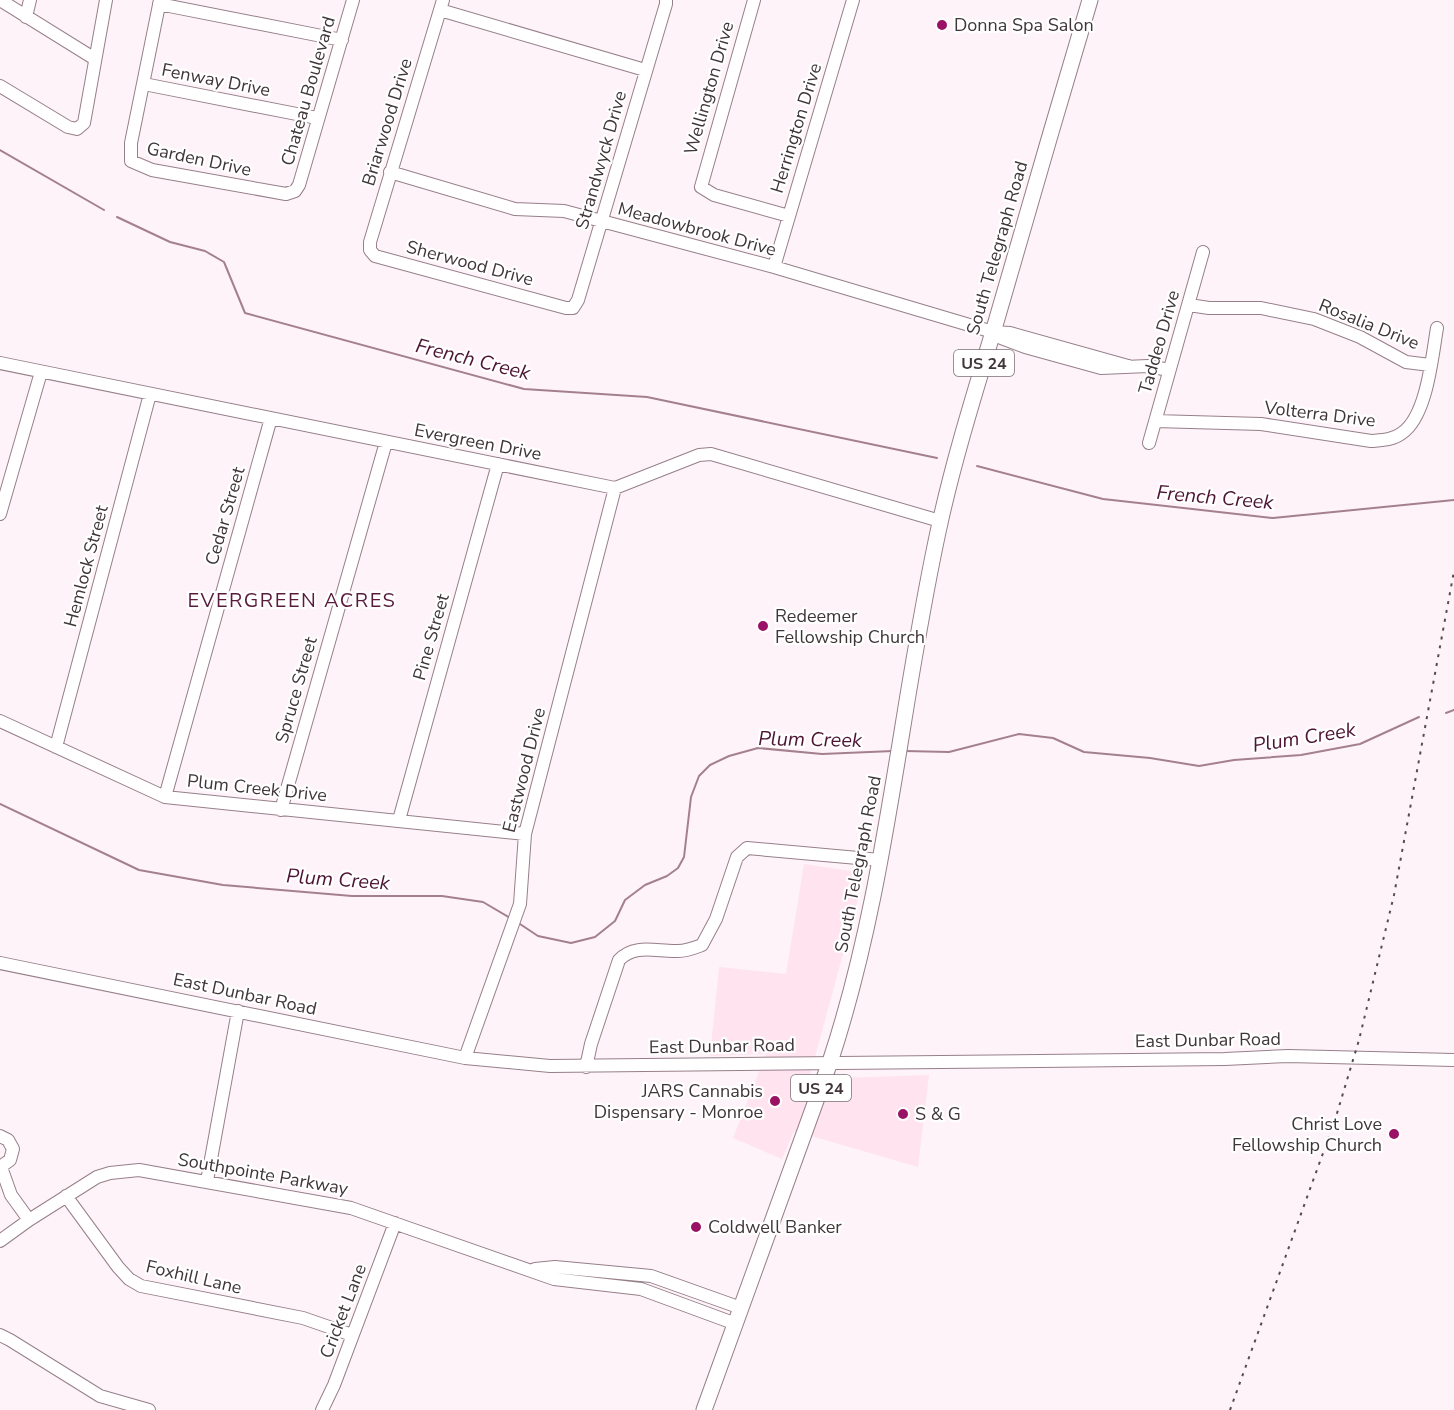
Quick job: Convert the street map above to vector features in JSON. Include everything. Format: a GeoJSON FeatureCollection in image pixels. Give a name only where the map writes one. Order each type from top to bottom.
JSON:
{"type":"FeatureCollection","features":[{"type":"Feature","properties":{"kind":"main road","name":"South Telegraph Road"},"geometry":{"type":"LineString","coordinates":[[704,1410],[849,1004],[864,943],[880,860],[926,589],[940,521],[1090,0]]}},
{"type":"Feature","properties":{"kind":"street"},"geometry":{"type":"LineString","coordinates":[[0,0],[95,59]]}},
{"type":"Feature","properties":{"kind":"street"},"geometry":{"type":"LineString","coordinates":[[26,17],[30,0]]}},
{"type":"Feature","properties":{"kind":"street"},"geometry":{"type":"LineString","coordinates":[[1,90],[68,127],[77,129],[84,123],[106,0]]}},
{"type":"Feature","properties":{"kind":"street","name":"Chateau Boulevard"},"geometry":{"type":"LineString","coordinates":[[295,191],[299,185],[353,0]]}},
{"type":"Feature","properties":{"kind":"street","name":"Wellington Drive"},"geometry":{"type":"LineString","coordinates":[[753,0],[701,187],[714,195],[789,216]]}},
{"type":"Feature","properties":{"kind":"street","name":"Herrington Drive"},"geometry":{"type":"LineString","coordinates":[[774,267],[853,0]]}},
{"type":"Feature","properties":{"kind":"street"},"geometry":{"type":"LineString","coordinates":[[144,84],[159,2],[342,40]]}},
{"type":"Feature","properties":{"kind":"street"},"geometry":{"type":"LineString","coordinates":[[441,5],[645,70]]}},
{"type":"Feature","properties":{"kind":"street","name":"Briarwood Drive"},"geometry":{"type":"LineString","coordinates":[[373,253],[370,250],[370,242],[441,5]]}},
{"type":"Feature","properties":{"kind":"street","name":"Strandwyck Drive"},"geometry":{"type":"LineString","coordinates":[[559,307],[573,308],[578,300],[665,5]]}},
{"type":"Feature","properties":{"kind":"street","name":"Fenway Drive"},"geometry":{"type":"LineString","coordinates":[[144,84],[317,118]]}},
{"type":"Feature","properties":{"kind":"street","name":"Garden Drive"},"geometry":{"type":"LineString","coordinates":[[144,84],[131,143],[131,161],[139,166],[163,172],[278,193],[286,194],[295,191]]}},
{"type":"Feature","properties":{"kind":"street","name":"Meadowbrook Drive"},"geometry":{"type":"LineString","coordinates":[[390,172],[514,209],[564,212],[774,267],[993,332],[1025,347],[1101,368],[1148,366],[1170,370]]}},
{"type":"Feature","properties":{"kind":"street","name":"Taddeo Drive"},"geometry":{"type":"LineString","coordinates":[[1149,443],[1203,252]]}},
{"type":"Feature","properties":{"kind":"street","name":"Sherwood Drive"},"geometry":{"type":"LineString","coordinates":[[373,253],[375,256],[559,307]]}},
{"type":"Feature","properties":{"kind":"street","name":"Rosalia Drive"},"geometry":{"type":"LineString","coordinates":[[1189,305],[1209,308],[1261,308],[1314,319],[1360,337],[1406,362],[1430,365]]}},
{"type":"Feature","properties":{"kind":"street","name":"Volterra Drive"},"geometry":{"type":"LineString","coordinates":[[1155,421],[1261,424],[1371,441],[1389,440],[1402,434],[1412,425],[1419,413],[1437,328]]}},
{"type":"Feature","properties":{"kind":"street","name":"Evergreen Drive"},"geometry":{"type":"LineString","coordinates":[[0,363],[615,488]]}},
{"type":"Feature","properties":{"kind":"street"},"geometry":{"type":"LineString","coordinates":[[0,514],[41,372]]}},
{"type":"Feature","properties":{"kind":"street","name":"Hemlock Street"},"geometry":{"type":"LineString","coordinates":[[56,747],[150,394]]}},
{"type":"Feature","properties":{"kind":"street","name":"Cedar Street"},"geometry":{"type":"LineString","coordinates":[[165,797],[271,418]]}},
{"type":"Feature","properties":{"kind":"street","name":"Spruce Street"},"geometry":{"type":"LineString","coordinates":[[281,810],[386,442]]}},
{"type":"Feature","properties":{"kind":"street"},"geometry":{"type":"LineString","coordinates":[[615,488],[699,455],[711,454],[940,521]]}},
{"type":"Feature","properties":{"kind":"street","name":"Pine Street"},"geometry":{"type":"LineString","coordinates":[[399,820],[498,464]]}},
{"type":"Feature","properties":{"kind":"street","name":"Eastwood Drive"},"geometry":{"type":"LineString","coordinates":[[465,1058],[520,904],[525,834],[615,488]]}},
{"type":"Feature","properties":{"kind":"street","name":"Plum Creek Drive"},"geometry":{"type":"LineString","coordinates":[[0,721],[165,797],[525,834]]}},
{"type":"Feature","properties":{"kind":"street"},"geometry":{"type":"LineString","coordinates":[[586,1067],[591,1044],[619,960],[627,952],[637,949],[678,951],[702,945],[716,919],[737,857],[747,848],[880,860]]}},
{"type":"Feature","properties":{"kind":"street","name":"East Dunbar Road"},"geometry":{"type":"LineString","coordinates":[[0,963],[465,1058],[507,1064],[586,1067],[830,1062],[1225,1059],[1288,1056],[1454,1060]]}},
{"type":"Feature","properties":{"kind":"street"},"geometry":{"type":"LineString","coordinates":[[207,1181],[238,1011]]}},
{"type":"Feature","properties":{"kind":"street"},"geometry":{"type":"LineString","coordinates":[[0,1136],[8,1140],[13,1149],[10,1160],[1,1167],[11,1195],[29,1220]]}},
{"type":"Feature","properties":{"kind":"street","name":"Southpointe Parkway"},"geometry":{"type":"LineString","coordinates":[[0,1241],[97,1177],[125,1170],[139,1170],[351,1208],[554,1279],[641,1289],[736,1324]]}},
{"type":"Feature","properties":{"kind":"street","name":"Foxhill Lane"},"geometry":{"type":"LineString","coordinates":[[66,1196],[112,1261],[129,1279],[141,1286],[303,1318],[352,1335]]}},
{"type":"Feature","properties":{"kind":"street","name":"Cricket Lane"},"geometry":{"type":"LineString","coordinates":[[322,1410],[334,1385],[395,1223]]}},
{"type":"Feature","properties":{"kind":"street","name":"Southpointe Parkway"},"geometry":{"type":"LineString","coordinates":[[530,1270],[555,1267],[651,1276],[741,1308]]}},
{"type":"Feature","properties":{"kind":"street"},"geometry":{"type":"LineString","coordinates":[[0,1335],[100,1396],[149,1410]]}},
{"type":"Feature","properties":{"kind":"shaded area"},"geometry":{"type":"Polygon","coordinates":[[[804,864],[865,873],[809,1079],[929,1075],[918,1167],[794,1131],[782,1159],[733,1138],[766,1054],[710,1056],[719,967],[786,974],[804,864]]]}},
{"type":"Feature","properties":{"kind":"waterway","name":"French Creek"},"geometry":{"type":"LineString","coordinates":[[0,150],[104,210]]}},
{"type":"Feature","properties":{"kind":"waterway","name":"French Creek"},"geometry":{"type":"LineString","coordinates":[[117,217],[170,242],[205,251],[224,262],[245,313],[524,389],[647,397],[937,458]]}},
{"type":"Feature","properties":{"kind":"waterway","name":"French Creek"},"geometry":{"type":"LineString","coordinates":[[977,466],[1103,499],[1273,518],[1454,500]]}},
{"type":"Feature","properties":{"kind":"waterway","name":"Plum Creek"},"geometry":{"type":"LineString","coordinates":[[1446,713],[1454,710]]}},
{"type":"Feature","properties":{"kind":"waterway","name":"Plum Creek"},"geometry":{"type":"LineString","coordinates":[[905,751],[949,752],[1019,734],[1053,738],[1084,752],[1150,758],[1199,766],[1234,760],[1301,755],[1360,744],[1419,717]]}},
{"type":"Feature","properties":{"kind":"waterway","name":"Plum Creek"},"geometry":{"type":"LineString","coordinates":[[517,922],[538,936],[571,943],[595,937],[615,921],[625,900],[645,885],[667,876],[678,868],[684,857],[691,797],[699,776],[710,765],[729,756],[758,748],[822,754],[893,751]]}},
{"type":"Feature","properties":{"kind":"waterway","name":"Plum Creek"},"geometry":{"type":"LineString","coordinates":[[0,804],[139,870],[223,885],[352,896],[442,896],[483,902],[510,918]]}},
{"type":"Feature","properties":{"kind":"railway"},"geometry":{"type":"LineString","coordinates":[[1230,1410],[1335,1120],[1359,1040],[1394,895],[1454,571]]}},
{"type":"Feature","properties":{"kind":"place","name":"Donna Spa Salon"},"geometry":{"type":"Point","coordinates":[942,25]}},
{"type":"Feature","properties":{"kind":"place","name":"Redeemer Fellowship Church"},"geometry":{"type":"Point","coordinates":[763,626]}},
{"type":"Feature","properties":{"kind":"place","name":"JARS Cannabis Dispensary - Monroe"},"geometry":{"type":"Point","coordinates":[775,1101]}},
{"type":"Feature","properties":{"kind":"place","name":"S & G"},"geometry":{"type":"Point","coordinates":[903,1114]}},
{"type":"Feature","properties":{"kind":"place","name":"Christ Love Fellowship Church"},"geometry":{"type":"Point","coordinates":[1394,1134]}},
{"type":"Feature","properties":{"kind":"place","name":"Coldwell Banker"},"geometry":{"type":"Point","coordinates":[696,1227]}},
{"type":"Feature","properties":{"kind":"district","name":"EVERGREEN ACRES"},"geometry":{"type":"Point","coordinates":[292,600]}}]}
